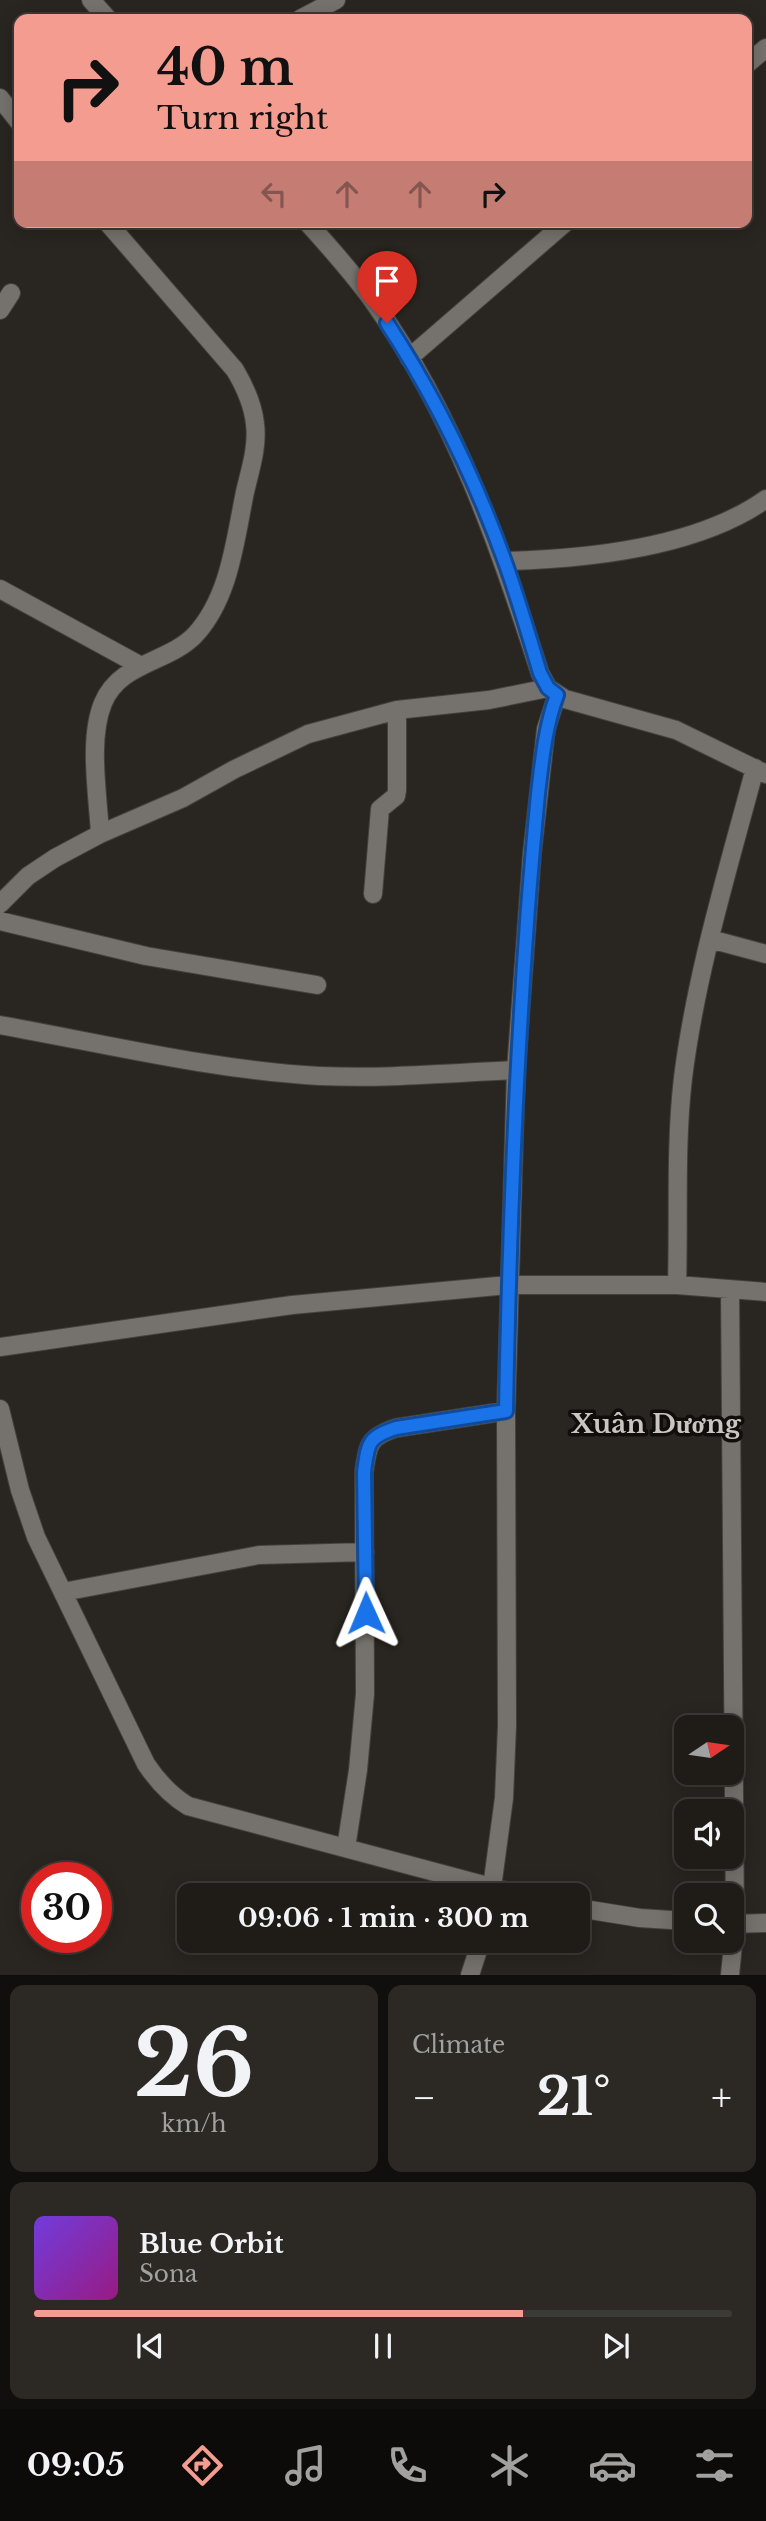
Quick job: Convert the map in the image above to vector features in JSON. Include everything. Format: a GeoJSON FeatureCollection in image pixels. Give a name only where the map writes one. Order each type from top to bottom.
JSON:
{"type":"FeatureCollection","features":[{"type":"Feature","properties":{"kind":"street"},"geometry":{"type":"LineString","coordinates":[[91,0],[103,14]]}},
{"type":"Feature","properties":{"kind":"street"},"geometry":{"type":"LineString","coordinates":[[308,14],[335,0]]}},
{"type":"Feature","properties":{"kind":"street"},"geometry":{"type":"LineString","coordinates":[[752,60],[766,48]]}},
{"type":"Feature","properties":{"kind":"street"},"geometry":{"type":"LineString","coordinates":[[0,98],[14,116]]}},
{"type":"Feature","properties":{"kind":"street"},"geometry":{"type":"LineString","coordinates":[[100,834],[95,738],[104,701],[113,685],[125,674],[177,648],[194,636],[206,620],[219,597],[232,557],[256,442],[255,425],[246,389],[235,370],[112,228]]}},
{"type":"Feature","properties":{"kind":"street"},"geometry":{"type":"LineString","coordinates":[[312,228],[376,305],[410,358],[480,500],[504,561],[540,673],[552,692],[532,853],[516,1070],[506,1411],[507,1726],[503,1798],[493,1883]]}},
{"type":"Feature","properties":{"kind":"street"},"geometry":{"type":"LineString","coordinates":[[410,358],[559,228]]}},
{"type":"Feature","properties":{"kind":"street"},"geometry":{"type":"LineString","coordinates":[[0,310],[10,293]]}},
{"type":"Feature","properties":{"kind":"street"},"geometry":{"type":"LineString","coordinates":[[504,561],[595,555],[695,534],[734,518],[766,499]]}},
{"type":"Feature","properties":{"kind":"street"},"geometry":{"type":"LineString","coordinates":[[0,589],[141,666]]}},
{"type":"Feature","properties":{"kind":"street"},"geometry":{"type":"LineString","coordinates":[[0,904],[28,876],[55,858],[100,834],[183,798],[286,743],[327,728],[397,710],[552,692],[676,730],[761,771],[709,940],[683,1078],[677,1284]]}},
{"type":"Feature","properties":{"kind":"street"},"geometry":{"type":"LineString","coordinates":[[373,894],[380,809],[396,796],[397,790],[397,710]]}},
{"type":"Feature","properties":{"kind":"street"},"geometry":{"type":"LineString","coordinates":[[0,921],[146,957],[317,985]]}},
{"type":"Feature","properties":{"kind":"street"},"geometry":{"type":"LineString","coordinates":[[709,940],[766,954]]}},
{"type":"Feature","properties":{"kind":"street"},"geometry":{"type":"LineString","coordinates":[[0,1025],[164,1057],[320,1076],[516,1070]]}},
{"type":"Feature","properties":{"kind":"street"},"geometry":{"type":"LineString","coordinates":[[0,1347],[292,1304],[508,1285],[677,1284],[766,1292]]}},
{"type":"Feature","properties":{"kind":"street"},"geometry":{"type":"LineString","coordinates":[[730,1290],[733,1883]]}},
{"type":"Feature","properties":{"kind":"street"},"geometry":{"type":"LineString","coordinates":[[0,1409],[20,1490],[36,1537],[146,1765],[158,1782],[173,1797],[188,1806],[465,1883]]}},
{"type":"Feature","properties":{"kind":"street"},"geometry":{"type":"LineString","coordinates":[[346,1848],[358,1770],[365,1694],[364,1472],[367,1449],[379,1434],[396,1428],[506,1411]]}},
{"type":"Feature","properties":{"kind":"street"},"geometry":{"type":"LineString","coordinates":[[63,1592],[259,1555],[365,1552]]}},
{"type":"Feature","properties":{"kind":"street"},"geometry":{"type":"LineString","coordinates":[[590,1910],[674,1920]]}},
{"type":"Feature","properties":{"kind":"street"},"geometry":{"type":"LineString","coordinates":[[744,1924],[766,1923]]}},
{"type":"Feature","properties":{"kind":"street"},"geometry":{"type":"LineString","coordinates":[[470,1975],[477,1953]]}},
{"type":"Feature","properties":{"kind":"street"},"geometry":{"type":"LineString","coordinates":[[730,1975],[731,1953]]}},
{"type":"Feature","properties":{"kind":"district","name":"Xuân Dương"},"geometry":{"type":"Point","coordinates":[656,1424]}},
{"type":"Feature","properties":{"kind":"route"},"geometry":{"type":"LineString","coordinates":[[366,1613],[364,1472],[367,1449],[372,1440],[379,1434],[396,1428],[506,1411],[516,1070],[532,853],[543,752],[551,709],[557,695],[548,688],[540,673],[504,561],[470,476],[432,398],[387,323]]}}]}
